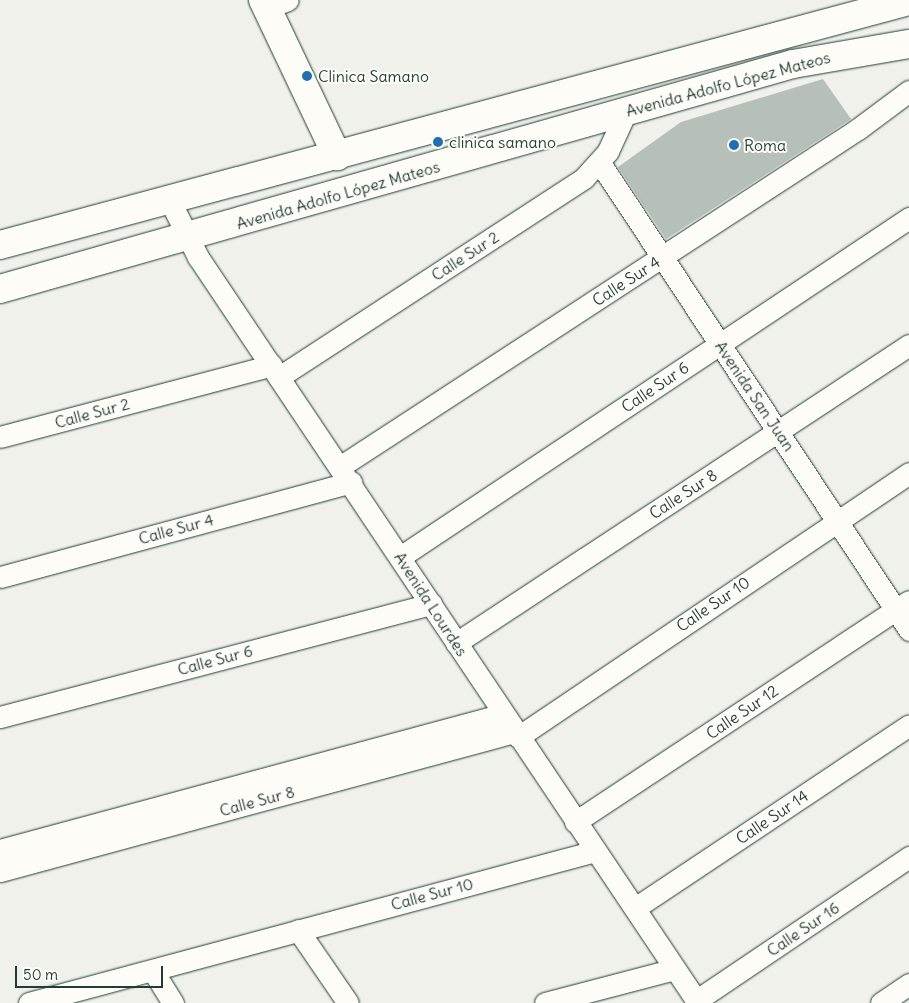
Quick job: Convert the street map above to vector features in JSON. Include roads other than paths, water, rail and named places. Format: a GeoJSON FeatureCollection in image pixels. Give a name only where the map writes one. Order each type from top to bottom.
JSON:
{"type":"FeatureCollection","features":[{"type":"Feature","properties":{"kind":"main road","name":"Avenida Adolfo López Mateos"},"geometry":{"type":"LineString","coordinates":[[0,245],[170,201],[909,1]]}},
{"type":"Feature","properties":{"kind":"main road"},"geometry":{"type":"LineString","coordinates":[[272,3],[337,156]]}},
{"type":"Feature","properties":{"kind":"main road","name":"Avenida Adolfo López Mateos"},"geometry":{"type":"LineString","coordinates":[[0,289],[187,238],[793,64],[909,44]]}},
{"type":"Feature","properties":{"kind":"street","name":"Calle Sur 4"},"geometry":{"type":"LineString","coordinates":[[0,577],[346,474],[909,91]]}},
{"type":"Feature","properties":{"kind":"street","name":"Calle Sur 2"},"geometry":{"type":"LineString","coordinates":[[0,437],[275,371],[584,178],[600,163],[626,112]]}},
{"type":"Feature","properties":{"kind":"street","name":"Avenida San Juan"},"geometry":{"type":"LineString","coordinates":[[600,163],[838,520],[902,605],[909,630]]}},
{"type":"Feature","properties":{"kind":"street","name":"Avenida Lourdes"},"geometry":{"type":"LineString","coordinates":[[170,201],[187,238],[346,474],[516,734],[697,1002]]}},
{"type":"Feature","properties":{"kind":"street","name":"Calle Sur 6"},"geometry":{"type":"LineString","coordinates":[[400,557],[909,218]]}},
{"type":"Feature","properties":{"kind":"street","name":"Calle Sur 8"},"geometry":{"type":"LineString","coordinates":[[456,643],[909,345]]}},
{"type":"Feature","properties":{"kind":"street","name":"Calle Sur 10"},"geometry":{"type":"LineString","coordinates":[[516,734],[909,473]]}},
{"type":"Feature","properties":{"kind":"street","name":"Calle Sur 6"},"geometry":{"type":"LineString","coordinates":[[0,717],[431,604]]}},
{"type":"Feature","properties":{"kind":"street","name":"Calle Sur 12"},"geometry":{"type":"LineString","coordinates":[[575,822],[902,605]]}},
{"type":"Feature","properties":{"kind":"street","name":"Calle Sur 8"},"geometry":{"type":"LineString","coordinates":[[0,850],[503,714]]}},
{"type":"Feature","properties":{"kind":"street","name":"Calle Sur 14"},"geometry":{"type":"LineString","coordinates":[[635,908],[909,726]]}},
{"type":"Feature","properties":{"kind":"street","name":"Calle Sur 8"},"geometry":{"type":"LineString","coordinates":[[0,871],[516,734]]}},
{"type":"Feature","properties":{"kind":"street","name":"Calle Sur 10"},"geometry":{"type":"LineString","coordinates":[[29,1003],[595,851]]}},
{"type":"Feature","properties":{"kind":"street","name":"Calle Sur 16"},"geometry":{"type":"LineString","coordinates":[[697,1002],[909,857]]}},
{"type":"Feature","properties":{"kind":"street"},"geometry":{"type":"LineString","coordinates":[[298,930],[348,1003]]}},
{"type":"Feature","properties":{"kind":"street"},"geometry":{"type":"LineString","coordinates":[[545,1003],[675,969]]}},
{"type":"Feature","properties":{"kind":"street"},"geometry":{"type":"LineString","coordinates":[[153,971],[173,1003]]}},
{"type":"Feature","properties":{"kind":"street"},"geometry":{"type":"LineString","coordinates":[[881,1003],[909,984]]}},
{"type":"Feature","properties":{"kind":"place","name":"Clinica Samano"},"geometry":{"type":"Point","coordinates":[307,76]}},
{"type":"Feature","properties":{"kind":"place","name":"clinica samano"},"geometry":{"type":"Point","coordinates":[438,142]}},
{"type":"Feature","properties":{"kind":"place","name":"Roma"},"geometry":{"type":"Point","coordinates":[734,145]}}]}
